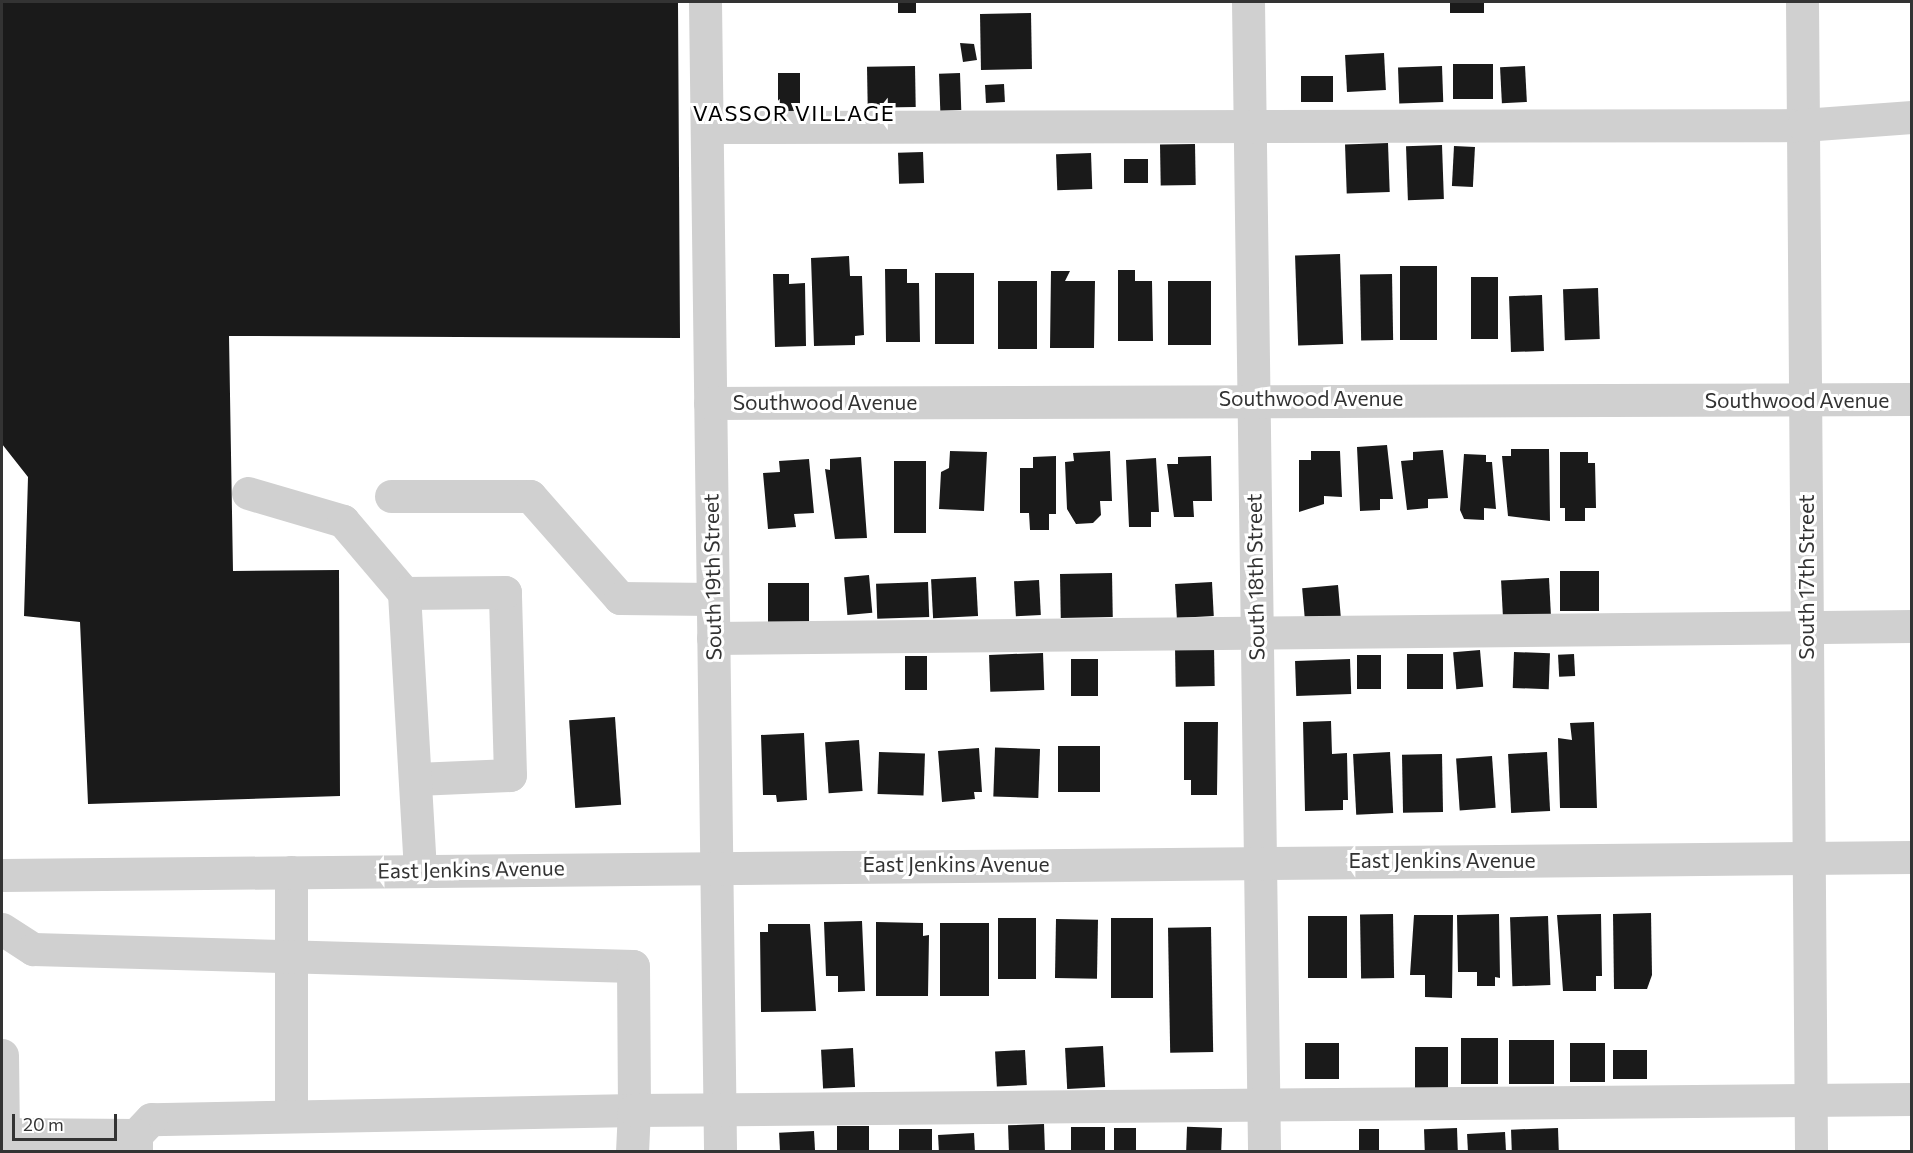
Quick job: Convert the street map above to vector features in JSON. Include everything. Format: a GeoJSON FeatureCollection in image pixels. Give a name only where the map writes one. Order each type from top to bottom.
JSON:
{"type":"FeatureCollection","features":[{"type":"Feature","properties":{"kind":"street","name":"South 19th Street"},"geometry":{"type":"LineString","coordinates":[[705,2],[720,1152]]}},
{"type":"Feature","properties":{"kind":"street","name":"South 18th Street"},"geometry":{"type":"LineString","coordinates":[[1248,2],[1264,1152]]}},
{"type":"Feature","properties":{"kind":"street","name":"South 17th Street"},"geometry":{"type":"LineString","coordinates":[[1802,2],[1811,1152]]}},
{"type":"Feature","properties":{"kind":"street"},"geometry":{"type":"LineString","coordinates":[[707,127],[1803,125],[1911,117]]}},
{"type":"Feature","properties":{"kind":"street","name":"Southwood Avenue"},"geometry":{"type":"LineString","coordinates":[[710,403],[1252,398],[1911,399]]}},
{"type":"Feature","properties":{"kind":"street"},"geometry":{"type":"LineString","coordinates":[[248,493],[343,521],[404,593],[420,870]]}},
{"type":"Feature","properties":{"kind":"street"},"geometry":{"type":"LineString","coordinates":[[391,496],[530,496],[620,598],[712,599]]}},
{"type":"Feature","properties":{"kind":"street"},"geometry":{"type":"LineString","coordinates":[[404,593],[505,592],[510,775],[416,779]]}},
{"type":"Feature","properties":{"kind":"street"},"geometry":{"type":"LineString","coordinates":[[713,638],[1911,626]]}},
{"type":"Feature","properties":{"kind":"street","name":"East Jenkins Avenue"},"geometry":{"type":"LineString","coordinates":[[2,875],[716,866],[1911,857]]}},
{"type":"Feature","properties":{"kind":"street"},"geometry":{"type":"LineString","coordinates":[[291,872],[291,1116]]}},
{"type":"Feature","properties":{"kind":"street"},"geometry":{"type":"LineString","coordinates":[[2,929],[33,949],[291,954],[633,966],[632,1152]]}},
{"type":"Feature","properties":{"kind":"street"},"geometry":{"type":"LineString","coordinates":[[2,1055],[2,1123],[136,1144],[151,1119],[1263,1102],[1911,1099]]}},
{"type":"Feature","properties":{"kind":"building"},"geometry":{"type":"Polygon","coordinates":[[[2,2],[678,2],[680,338],[229,336],[233,571],[339,570],[340,796],[88,804],[80,622],[24,616],[28,477],[2,444],[2,2]]]}},
{"type":"Feature","properties":{"kind":"building"},"geometry":{"type":"Polygon","coordinates":[[[898,2],[916,2],[916,13],[898,13],[898,2]]]}},
{"type":"Feature","properties":{"kind":"building"},"geometry":{"type":"Polygon","coordinates":[[[1450,2],[1484,2],[1484,13],[1450,13],[1450,2]]]}},
{"type":"Feature","properties":{"kind":"building"},"geometry":{"type":"Polygon","coordinates":[[[1031,13],[1032,69],[981,70],[980,14],[1031,13]]]}},
{"type":"Feature","properties":{"kind":"building"},"geometry":{"type":"Polygon","coordinates":[[[960,43],[974,44],[977,60],[963,62],[960,43]]]}},
{"type":"Feature","properties":{"kind":"building"},"geometry":{"type":"Polygon","coordinates":[[[1384,53],[1386,90],[1347,92],[1345,55],[1384,53]]]}},
{"type":"Feature","properties":{"kind":"building"},"geometry":{"type":"Polygon","coordinates":[[[1453,64],[1493,64],[1493,99],[1453,99],[1453,64]]]}},
{"type":"Feature","properties":{"kind":"building"},"geometry":{"type":"Polygon","coordinates":[[[915,66],[916,107],[868,108],[867,67],[915,66]]]}},
{"type":"Feature","properties":{"kind":"building"},"geometry":{"type":"Polygon","coordinates":[[[1442,66],[1443,102],[1399,104],[1398,68],[1442,66]]]}},
{"type":"Feature","properties":{"kind":"building"},"geometry":{"type":"Polygon","coordinates":[[[1525,66],[1527,102],[1502,103],[1500,67],[1525,66]]]}},
{"type":"Feature","properties":{"kind":"building"},"geometry":{"type":"Polygon","coordinates":[[[778,73],[800,73],[800,111],[778,111],[778,73]]]}},
{"type":"Feature","properties":{"kind":"building"},"geometry":{"type":"Polygon","coordinates":[[[960,73],[961,110],[940,111],[939,74],[960,73]]]}},
{"type":"Feature","properties":{"kind":"building"},"geometry":{"type":"Polygon","coordinates":[[[1301,76],[1333,76],[1333,102],[1301,102],[1301,76]]]}},
{"type":"Feature","properties":{"kind":"building"},"geometry":{"type":"Polygon","coordinates":[[[1004,84],[1005,102],[986,103],[985,85],[1004,84]]]}},
{"type":"Feature","properties":{"kind":"building"},"geometry":{"type":"Polygon","coordinates":[[[1388,143],[1390,192],[1347,193],[1345,145],[1388,143]]]}},
{"type":"Feature","properties":{"kind":"building"},"geometry":{"type":"Polygon","coordinates":[[[1195,144],[1196,185],[1161,186],[1160,145],[1195,144]]]}},
{"type":"Feature","properties":{"kind":"building"},"geometry":{"type":"Polygon","coordinates":[[[1442,145],[1444,199],[1408,200],[1406,146],[1442,145]]]}},
{"type":"Feature","properties":{"kind":"building"},"geometry":{"type":"Polygon","coordinates":[[[1454,146],[1475,147],[1473,187],[1452,186],[1454,146]]]}},
{"type":"Feature","properties":{"kind":"building"},"geometry":{"type":"Polygon","coordinates":[[[923,152],[924,183],[899,184],[898,153],[923,152]]]}},
{"type":"Feature","properties":{"kind":"building"},"geometry":{"type":"Polygon","coordinates":[[[1091,153],[1092,189],[1057,190],[1056,154],[1091,153]]]}},
{"type":"Feature","properties":{"kind":"building"},"geometry":{"type":"Polygon","coordinates":[[[1124,159],[1148,159],[1148,183],[1124,183],[1124,159]]]}},
{"type":"Feature","properties":{"kind":"building"},"geometry":{"type":"Polygon","coordinates":[[[1340,254],[1343,344],[1298,346],[1295,256],[1340,254]]]}},
{"type":"Feature","properties":{"kind":"building"},"geometry":{"type":"Polygon","coordinates":[[[849,256],[850,276],[862,276],[864,335],[855,336],[855,345],[814,346],[811,258],[849,256]]]}},
{"type":"Feature","properties":{"kind":"building"},"geometry":{"type":"Polygon","coordinates":[[[1400,266],[1437,266],[1437,340],[1400,340],[1400,266]]]}},
{"type":"Feature","properties":{"kind":"building"},"geometry":{"type":"Polygon","coordinates":[[[885,269],[907,269],[907,283],[919,283],[920,342],[886,342],[885,269]]]}},
{"type":"Feature","properties":{"kind":"building"},"geometry":{"type":"Polygon","coordinates":[[[1118,270],[1135,270],[1135,281],[1152,281],[1153,341],[1118,341],[1118,270]]]}},
{"type":"Feature","properties":{"kind":"building"},"geometry":{"type":"Polygon","coordinates":[[[1051,271],[1070,271],[1065,281],[1095,281],[1094,348],[1050,348],[1051,271]]]}},
{"type":"Feature","properties":{"kind":"building"},"geometry":{"type":"Polygon","coordinates":[[[935,273],[974,273],[974,344],[935,344],[935,273]]]}},
{"type":"Feature","properties":{"kind":"building"},"geometry":{"type":"Polygon","coordinates":[[[773,274],[789,274],[789,284],[805,283],[806,346],[775,347],[773,274]]]}},
{"type":"Feature","properties":{"kind":"building"},"geometry":{"type":"Polygon","coordinates":[[[1392,274],[1393,340],[1361,341],[1360,275],[1392,274]]]}},
{"type":"Feature","properties":{"kind":"building"},"geometry":{"type":"Polygon","coordinates":[[[1471,277],[1498,277],[1498,339],[1471,339],[1471,277]]]}},
{"type":"Feature","properties":{"kind":"building"},"geometry":{"type":"Polygon","coordinates":[[[998,281],[1037,281],[1037,349],[998,349],[998,281]]]}},
{"type":"Feature","properties":{"kind":"building"},"geometry":{"type":"Polygon","coordinates":[[[1168,281],[1211,281],[1211,345],[1168,345],[1168,281]]]}},
{"type":"Feature","properties":{"kind":"building"},"geometry":{"type":"Polygon","coordinates":[[[1598,288],[1600,339],[1565,340],[1563,289],[1598,288]]]}},
{"type":"Feature","properties":{"kind":"building"},"geometry":{"type":"Polygon","coordinates":[[[1542,295],[1544,351],[1511,352],[1509,296],[1542,295]]]}},
{"type":"Feature","properties":{"kind":"building"},"geometry":{"type":"Polygon","coordinates":[[[1387,445],[1393,499],[1380,499],[1380,510],[1360,511],[1357,447],[1387,445]]]}},
{"type":"Feature","properties":{"kind":"building"},"geometry":{"type":"Polygon","coordinates":[[[1511,449],[1549,449],[1550,521],[1508,516],[1502,456],[1511,456],[1511,449]]]}},
{"type":"Feature","properties":{"kind":"building"},"geometry":{"type":"Polygon","coordinates":[[[1443,450],[1448,498],[1428,499],[1428,508],[1407,510],[1401,461],[1413,460],[1413,452],[1443,450]]]}},
{"type":"Feature","properties":{"kind":"building"},"geometry":{"type":"Polygon","coordinates":[[[950,451],[987,452],[984,511],[939,509],[941,472],[949,468],[950,451]]]}},
{"type":"Feature","properties":{"kind":"building"},"geometry":{"type":"Polygon","coordinates":[[[1110,451],[1112,501],[1100,501],[1101,515],[1093,523],[1076,524],[1067,509],[1065,462],[1074,461],[1073,453],[1110,451]]]}},
{"type":"Feature","properties":{"kind":"building"},"geometry":{"type":"Polygon","coordinates":[[[1311,451],[1340,451],[1342,497],[1324,496],[1324,504],[1299,512],[1299,460],[1311,460],[1311,451]]]}},
{"type":"Feature","properties":{"kind":"building"},"geometry":{"type":"Polygon","coordinates":[[[1560,452],[1588,452],[1588,463],[1595,463],[1596,508],[1585,508],[1585,521],[1565,521],[1565,508],[1560,508],[1560,452]]]}},
{"type":"Feature","properties":{"kind":"building"},"geometry":{"type":"Polygon","coordinates":[[[1464,454],[1486,455],[1486,462],[1492,462],[1496,509],[1484,508],[1484,520],[1464,519],[1460,510],[1464,454]]]}},
{"type":"Feature","properties":{"kind":"building"},"geometry":{"type":"Polygon","coordinates":[[[1056,456],[1056,514],[1049,514],[1049,530],[1030,530],[1029,513],[1020,513],[1020,468],[1033,468],[1033,457],[1056,456]]]}},
{"type":"Feature","properties":{"kind":"building"},"geometry":{"type":"Polygon","coordinates":[[[1211,456],[1212,501],[1193,501],[1194,517],[1174,517],[1167,464],[1178,464],[1178,457],[1211,456]]]}},
{"type":"Feature","properties":{"kind":"building"},"geometry":{"type":"Polygon","coordinates":[[[861,457],[867,538],[835,539],[825,469],[830,470],[830,459],[861,457]]]}},
{"type":"Feature","properties":{"kind":"building"},"geometry":{"type":"Polygon","coordinates":[[[1156,458],[1159,512],[1151,512],[1151,527],[1129,527],[1126,460],[1156,458]]]}},
{"type":"Feature","properties":{"kind":"building"},"geometry":{"type":"Polygon","coordinates":[[[809,459],[814,513],[794,514],[796,527],[768,529],[763,473],[780,472],[779,461],[809,459]]]}},
{"type":"Feature","properties":{"kind":"building"},"geometry":{"type":"Polygon","coordinates":[[[894,461],[926,461],[926,533],[894,533],[894,461]]]}},
{"type":"Feature","properties":{"kind":"building"},"geometry":{"type":"Polygon","coordinates":[[[1560,571],[1599,571],[1599,611],[1560,611],[1560,571]]]}},
{"type":"Feature","properties":{"kind":"building"},"geometry":{"type":"Polygon","coordinates":[[[1112,573],[1113,617],[1061,618],[1060,574],[1112,573]]]}},
{"type":"Feature","properties":{"kind":"building"},"geometry":{"type":"Polygon","coordinates":[[[869,575],[872,613],[847,615],[844,577],[869,575]]]}},
{"type":"Feature","properties":{"kind":"building"},"geometry":{"type":"Polygon","coordinates":[[[976,577],[978,616],[933,618],[931,579],[976,577]]]}},
{"type":"Feature","properties":{"kind":"building"},"geometry":{"type":"Polygon","coordinates":[[[1549,578],[1551,617],[1503,619],[1501,581],[1549,578]]]}},
{"type":"Feature","properties":{"kind":"building"},"geometry":{"type":"Polygon","coordinates":[[[1039,580],[1041,615],[1016,616],[1014,581],[1039,580]]]}},
{"type":"Feature","properties":{"kind":"building"},"geometry":{"type":"Polygon","coordinates":[[[928,582],[929,617],[877,619],[876,584],[928,582]]]}},
{"type":"Feature","properties":{"kind":"building"},"geometry":{"type":"Polygon","coordinates":[[[1212,582],[1214,616],[1177,618],[1175,584],[1212,582]]]}},
{"type":"Feature","properties":{"kind":"building"},"geometry":{"type":"Polygon","coordinates":[[[768,583],[809,583],[809,624],[768,624],[768,583]]]}},
{"type":"Feature","properties":{"kind":"building"},"geometry":{"type":"Polygon","coordinates":[[[1338,585],[1341,618],[1305,621],[1302,588],[1338,585]]]}},
{"type":"Feature","properties":{"kind":"building"},"geometry":{"type":"Polygon","coordinates":[[[1214,646],[1215,686],[1176,687],[1175,647],[1214,646]]]}},
{"type":"Feature","properties":{"kind":"building"},"geometry":{"type":"Polygon","coordinates":[[[1480,650],[1483,687],[1456,689],[1453,652],[1480,650]]]}},
{"type":"Feature","properties":{"kind":"building"},"geometry":{"type":"Polygon","coordinates":[[[1514,652],[1550,653],[1549,689],[1513,688],[1514,652]]]}},
{"type":"Feature","properties":{"kind":"building"},"geometry":{"type":"Polygon","coordinates":[[[1043,653],[1044,690],[990,692],[989,655],[1043,653]]]}},
{"type":"Feature","properties":{"kind":"building"},"geometry":{"type":"Polygon","coordinates":[[[1407,654],[1443,654],[1443,689],[1407,689],[1407,654]]]}},
{"type":"Feature","properties":{"kind":"building"},"geometry":{"type":"Polygon","coordinates":[[[1574,654],[1575,676],[1559,677],[1558,655],[1574,654]]]}},
{"type":"Feature","properties":{"kind":"building"},"geometry":{"type":"Polygon","coordinates":[[[1357,655],[1381,655],[1381,689],[1357,689],[1357,655]]]}},
{"type":"Feature","properties":{"kind":"building"},"geometry":{"type":"Polygon","coordinates":[[[905,656],[927,656],[927,690],[905,690],[905,656]]]}},
{"type":"Feature","properties":{"kind":"building"},"geometry":{"type":"Polygon","coordinates":[[[1071,659],[1098,659],[1098,696],[1071,696],[1071,659]]]}},
{"type":"Feature","properties":{"kind":"building"},"geometry":{"type":"Polygon","coordinates":[[[1350,659],[1351,694],[1296,696],[1295,661],[1350,659]]]}},
{"type":"Feature","properties":{"kind":"building"},"geometry":{"type":"Polygon","coordinates":[[[615,717],[621,805],[575,808],[569,720],[615,717]]]}},
{"type":"Feature","properties":{"kind":"building"},"geometry":{"type":"Polygon","coordinates":[[[1331,721],[1332,754],[1347,753],[1348,800],[1343,800],[1343,810],[1305,811],[1303,722],[1331,721]]]}},
{"type":"Feature","properties":{"kind":"building"},"geometry":{"type":"Polygon","coordinates":[[[1184,722],[1218,722],[1217,795],[1191,795],[1191,780],[1184,780],[1184,722]]]}},
{"type":"Feature","properties":{"kind":"building"},"geometry":{"type":"Polygon","coordinates":[[[1594,722],[1597,808],[1560,808],[1558,738],[1572,740],[1570,723],[1594,722]]]}},
{"type":"Feature","properties":{"kind":"building"},"geometry":{"type":"Polygon","coordinates":[[[804,733],[807,800],[777,802],[776,795],[763,795],[761,735],[804,733]]]}},
{"type":"Feature","properties":{"kind":"building"},"geometry":{"type":"Polygon","coordinates":[[[859,740],[863,791],[829,793],[825,742],[859,740]]]}},
{"type":"Feature","properties":{"kind":"building"},"geometry":{"type":"Polygon","coordinates":[[[1058,746],[1100,746],[1100,792],[1058,792],[1058,746]]]}},
{"type":"Feature","properties":{"kind":"building"},"geometry":{"type":"Polygon","coordinates":[[[995,747],[1040,749],[1038,798],[993,796],[995,747]]]}},
{"type":"Feature","properties":{"kind":"building"},"geometry":{"type":"Polygon","coordinates":[[[979,748],[982,792],[974,792],[975,799],[942,802],[938,751],[979,748]]]}},
{"type":"Feature","properties":{"kind":"building"},"geometry":{"type":"Polygon","coordinates":[[[879,752],[925,754],[924,796],[878,794],[879,752]]]}},
{"type":"Feature","properties":{"kind":"building"},"geometry":{"type":"Polygon","coordinates":[[[1390,752],[1393,813],[1356,815],[1353,754],[1390,752]]]}},
{"type":"Feature","properties":{"kind":"building"},"geometry":{"type":"Polygon","coordinates":[[[1547,752],[1550,811],[1511,813],[1508,754],[1547,752]]]}},
{"type":"Feature","properties":{"kind":"building"},"geometry":{"type":"Polygon","coordinates":[[[1442,754],[1443,812],[1403,813],[1402,755],[1442,754]]]}},
{"type":"Feature","properties":{"kind":"building"},"geometry":{"type":"Polygon","coordinates":[[[1492,756],[1496,808],[1460,810],[1456,759],[1492,756]]]}},
{"type":"Feature","properties":{"kind":"building"},"geometry":{"type":"Polygon","coordinates":[[[1651,913],[1652,975],[1647,989],[1614,989],[1613,914],[1651,913]]]}},
{"type":"Feature","properties":{"kind":"building"},"geometry":{"type":"Polygon","coordinates":[[[1393,914],[1394,978],[1361,979],[1360,915],[1393,914]]]}},
{"type":"Feature","properties":{"kind":"building"},"geometry":{"type":"Polygon","coordinates":[[[1499,914],[1500,978],[1495,977],[1495,986],[1477,986],[1477,972],[1458,972],[1457,915],[1499,914]]]}},
{"type":"Feature","properties":{"kind":"building"},"geometry":{"type":"Polygon","coordinates":[[[1601,914],[1602,976],[1596,976],[1596,991],[1563,991],[1557,915],[1601,914]]]}},
{"type":"Feature","properties":{"kind":"building"},"geometry":{"type":"Polygon","coordinates":[[[1414,915],[1453,915],[1452,998],[1425,997],[1425,975],[1410,975],[1414,915]]]}},
{"type":"Feature","properties":{"kind":"building"},"geometry":{"type":"Polygon","coordinates":[[[1308,916],[1347,916],[1347,978],[1308,978],[1308,916]]]}},
{"type":"Feature","properties":{"kind":"building"},"geometry":{"type":"Polygon","coordinates":[[[1548,916],[1550,985],[1512,986],[1510,917],[1548,916]]]}},
{"type":"Feature","properties":{"kind":"building"},"geometry":{"type":"Polygon","coordinates":[[[998,918],[1036,918],[1036,979],[998,979],[998,918]]]}},
{"type":"Feature","properties":{"kind":"building"},"geometry":{"type":"Polygon","coordinates":[[[1111,918],[1153,918],[1153,998],[1111,998],[1111,918]]]}},
{"type":"Feature","properties":{"kind":"building"},"geometry":{"type":"Polygon","coordinates":[[[1056,919],[1098,920],[1097,979],[1055,978],[1056,919]]]}},
{"type":"Feature","properties":{"kind":"building"},"geometry":{"type":"Polygon","coordinates":[[[862,921],[865,991],[838,992],[838,976],[826,976],[824,922],[862,921]]]}},
{"type":"Feature","properties":{"kind":"building"},"geometry":{"type":"Polygon","coordinates":[[[876,922],[923,923],[923,936],[929,935],[928,996],[876,996],[876,922]]]}},
{"type":"Feature","properties":{"kind":"building"},"geometry":{"type":"Polygon","coordinates":[[[940,923],[989,923],[989,996],[940,996],[940,923]]]}},
{"type":"Feature","properties":{"kind":"building"},"geometry":{"type":"Polygon","coordinates":[[[768,924],[810,924],[816,1011],[761,1012],[760,932],[768,932],[768,924]]]}},
{"type":"Feature","properties":{"kind":"building"},"geometry":{"type":"Polygon","coordinates":[[[1211,927],[1213,1052],[1170,1053],[1168,928],[1211,927]]]}},
{"type":"Feature","properties":{"kind":"building"},"geometry":{"type":"Polygon","coordinates":[[[1461,1038],[1498,1038],[1498,1084],[1461,1084],[1461,1038]]]}},
{"type":"Feature","properties":{"kind":"building"},"geometry":{"type":"Polygon","coordinates":[[[1509,1040],[1554,1040],[1554,1084],[1509,1084],[1509,1040]]]}},
{"type":"Feature","properties":{"kind":"building"},"geometry":{"type":"Polygon","coordinates":[[[1305,1043],[1339,1043],[1339,1079],[1305,1079],[1305,1043]]]}},
{"type":"Feature","properties":{"kind":"building"},"geometry":{"type":"Polygon","coordinates":[[[1570,1043],[1605,1043],[1605,1082],[1570,1082],[1570,1043]]]}},
{"type":"Feature","properties":{"kind":"building"},"geometry":{"type":"Polygon","coordinates":[[[1103,1046],[1105,1087],[1067,1089],[1065,1048],[1103,1046]]]}},
{"type":"Feature","properties":{"kind":"building"},"geometry":{"type":"Polygon","coordinates":[[[1415,1047],[1448,1047],[1448,1088],[1415,1088],[1415,1047]]]}},
{"type":"Feature","properties":{"kind":"building"},"geometry":{"type":"Polygon","coordinates":[[[853,1048],[855,1087],[823,1089],[821,1050],[853,1048]]]}},
{"type":"Feature","properties":{"kind":"building"},"geometry":{"type":"Polygon","coordinates":[[[1025,1050],[1027,1085],[997,1087],[995,1052],[1025,1050]]]}},
{"type":"Feature","properties":{"kind":"building"},"geometry":{"type":"Polygon","coordinates":[[[1613,1050],[1647,1050],[1647,1079],[1613,1079],[1613,1050]]]}},
{"type":"Feature","properties":{"kind":"building"},"geometry":{"type":"Polygon","coordinates":[[[1044,1124],[1045,1152],[1009,1152],[1008,1125],[1044,1124]]]}},
{"type":"Feature","properties":{"kind":"building"},"geometry":{"type":"Polygon","coordinates":[[[837,1126],[869,1126],[869,1152],[837,1152],[837,1126]]]}},
{"type":"Feature","properties":{"kind":"building"},"geometry":{"type":"Polygon","coordinates":[[[1071,1127],[1105,1127],[1105,1152],[1071,1152],[1071,1127]]]}},
{"type":"Feature","properties":{"kind":"building"},"geometry":{"type":"Polygon","coordinates":[[[1187,1127],[1222,1128],[1221,1152],[1186,1151],[1187,1127]]]}},
{"type":"Feature","properties":{"kind":"building"},"geometry":{"type":"Polygon","coordinates":[[[1114,1128],[1136,1128],[1136,1152],[1114,1152],[1114,1128]]]}},
{"type":"Feature","properties":{"kind":"building"},"geometry":{"type":"Polygon","coordinates":[[[1457,1128],[1458,1152],[1425,1152],[1424,1129],[1457,1128]]]}},
{"type":"Feature","properties":{"kind":"building"},"geometry":{"type":"Polygon","coordinates":[[[1558,1128],[1559,1152],[1512,1152],[1511,1130],[1558,1128]]]}},
{"type":"Feature","properties":{"kind":"building"},"geometry":{"type":"Polygon","coordinates":[[[899,1129],[932,1129],[932,1152],[899,1152],[899,1129]]]}},
{"type":"Feature","properties":{"kind":"building"},"geometry":{"type":"Polygon","coordinates":[[[1359,1129],[1379,1129],[1379,1152],[1359,1152],[1359,1129]]]}},
{"type":"Feature","properties":{"kind":"building"},"geometry":{"type":"Polygon","coordinates":[[[814,1131],[815,1152],[780,1152],[779,1133],[814,1131]]]}},
{"type":"Feature","properties":{"kind":"building"},"geometry":{"type":"Polygon","coordinates":[[[1505,1132],[1506,1152],[1468,1152],[1467,1134],[1505,1132]]]}},
{"type":"Feature","properties":{"kind":"building"},"geometry":{"type":"Polygon","coordinates":[[[974,1133],[975,1152],[939,1152],[938,1135],[974,1133]]]}},
{"type":"Feature","properties":{"kind":"district","name":"VASSOR VILLAGE"},"geometry":{"type":"Point","coordinates":[794,113]}}]}
